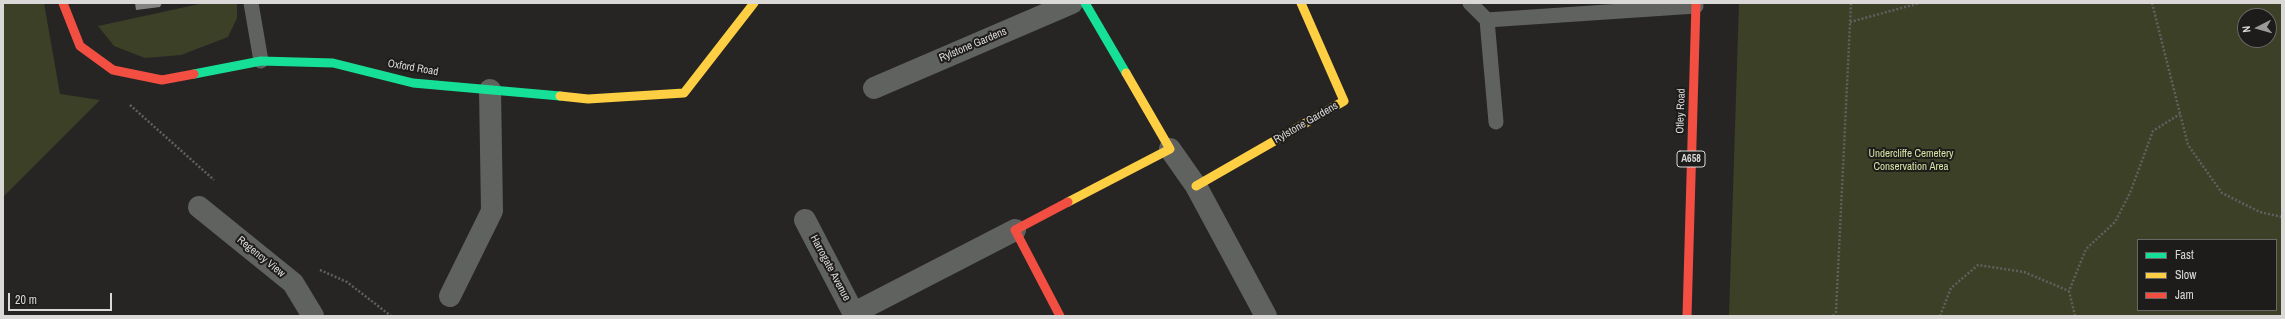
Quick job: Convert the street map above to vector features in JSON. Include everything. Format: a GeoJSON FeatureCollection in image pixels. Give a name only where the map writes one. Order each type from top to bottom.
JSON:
{"type":"FeatureCollection","features":[{"type":"Feature","properties":{"kind":"street","name":"Oxford Road"},"geometry":{"type":"LineString","coordinates":[[63,3],[80,46],[114,70],[162,80],[261,60],[333,63],[413,83],[588,99],[684,93],[754,3]]}},
{"type":"Feature","properties":{"kind":"street","name":"Rylstone Gardens"},"geometry":{"type":"LineString","coordinates":[[874,88],[1072,3]]}},
{"type":"Feature","properties":{"kind":"street"},"geometry":{"type":"LineString","coordinates":[[1085,3],[1170,149],[1196,186],[1266,316]]}},
{"type":"Feature","properties":{"kind":"street","name":"Rylstone Gardens"},"geometry":{"type":"LineString","coordinates":[[1196,186],[1344,101],[1300,3]]}},
{"type":"Feature","properties":{"kind":"street","name":"Otley Road"},"geometry":{"type":"LineString","coordinates":[[1687,316],[1696,4]]}},
{"type":"Feature","properties":{"kind":"street"},"geometry":{"type":"LineString","coordinates":[[450,296],[492,211],[490,90]]}},
{"type":"Feature","properties":{"kind":"street"},"geometry":{"type":"LineString","coordinates":[[855,315],[1170,149]]}},
{"type":"Feature","properties":{"kind":"street","name":"Regency View"},"geometry":{"type":"LineString","coordinates":[[199,207],[293,283],[313,316]]}},
{"type":"Feature","properties":{"kind":"street","name":"Harrogate Avenue"},"geometry":{"type":"LineString","coordinates":[[805,220],[855,315]]}},
{"type":"Feature","properties":{"kind":"street"},"geometry":{"type":"LineString","coordinates":[[1015,230],[1060,316]]}},
{"type":"Feature","properties":{"kind":"lane"},"geometry":{"type":"LineString","coordinates":[[251,3],[261,60]]}},
{"type":"Feature","properties":{"kind":"lane"},"geometry":{"type":"LineString","coordinates":[[1470,3],[1487,20],[1496,122]]}},
{"type":"Feature","properties":{"kind":"lane"},"geometry":{"type":"LineString","coordinates":[[1487,20],[1556,9],[1696,4]]}},
{"type":"Feature","properties":{"kind":"path"},"geometry":{"type":"LineString","coordinates":[[1833,316],[1836,312],[1841,237],[1851,3]]}},
{"type":"Feature","properties":{"kind":"path"},"geometry":{"type":"LineString","coordinates":[[1850,22],[1920,3]]}},
{"type":"Feature","properties":{"kind":"path"},"geometry":{"type":"LineString","coordinates":[[2152,3],[2188,145],[2222,193],[2260,212],[2282,217]]}},
{"type":"Feature","properties":{"kind":"path"},"geometry":{"type":"LineString","coordinates":[[114,70],[122,97],[217,183]]}},
{"type":"Feature","properties":{"kind":"path"},"geometry":{"type":"LineString","coordinates":[[2075,316],[2069,290],[2086,249],[2115,222],[2130,193],[2154,131],[2180,114]]}},
{"type":"Feature","properties":{"kind":"path"},"geometry":{"type":"LineString","coordinates":[[1940,316],[1951,288],[1978,265],[2024,272],[2069,290]]}},
{"type":"Feature","properties":{"kind":"path"},"geometry":{"type":"LineString","coordinates":[[314,267],[347,282],[391,316]]}},
{"type":"Feature","properties":{"kind":"green space"},"geometry":{"type":"Polygon","coordinates":[[[3,3],[44,3],[60,94],[100,100],[3,197],[3,3]]]}},
{"type":"Feature","properties":{"kind":"green space"},"geometry":{"type":"Polygon","coordinates":[[[204,3],[237,3],[237,18],[228,37],[181,55],[145,58],[114,46],[98,26],[204,3]]]}},
{"type":"Feature","properties":{"kind":"green space","name":"Undercliffe Cemetery Conservation Area"},"geometry":{"type":"Polygon","coordinates":[[[1739,3],[2282,3],[2282,316],[1729,316],[1739,3]]]}},
{"type":"Feature","properties":{"kind":"building"},"geometry":{"type":"Polygon","coordinates":[[[135,3],[162,3],[160,7],[136,10],[135,3]]]}},
{"type":"Feature","properties":{"kind":"traffic: fast"},"geometry":{"type":"LineString","coordinates":[[1085,3],[1126,73]]}},
{"type":"Feature","properties":{"kind":"traffic: fast"},"geometry":{"type":"LineString","coordinates":[[194,74],[261,61],[333,63],[413,83],[560,96]]}},
{"type":"Feature","properties":{"kind":"traffic: slow"},"geometry":{"type":"LineString","coordinates":[[560,96],[588,99],[684,93],[754,3]]}},
{"type":"Feature","properties":{"kind":"traffic: slow"},"geometry":{"type":"LineString","coordinates":[[1196,186],[1344,101],[1301,3]]}},
{"type":"Feature","properties":{"kind":"traffic: slow"},"geometry":{"type":"LineString","coordinates":[[1068,202],[1170,149],[1126,73]]}},
{"type":"Feature","properties":{"kind":"traffic: jam"},"geometry":{"type":"LineString","coordinates":[[63,3],[80,46],[113,70],[162,80],[194,74]]}},
{"type":"Feature","properties":{"kind":"traffic: jam"},"geometry":{"type":"LineString","coordinates":[[1687,316],[1696,3]]}},
{"type":"Feature","properties":{"kind":"traffic: jam"},"geometry":{"type":"LineString","coordinates":[[1060,316],[1015,230],[1068,202]]}}]}
